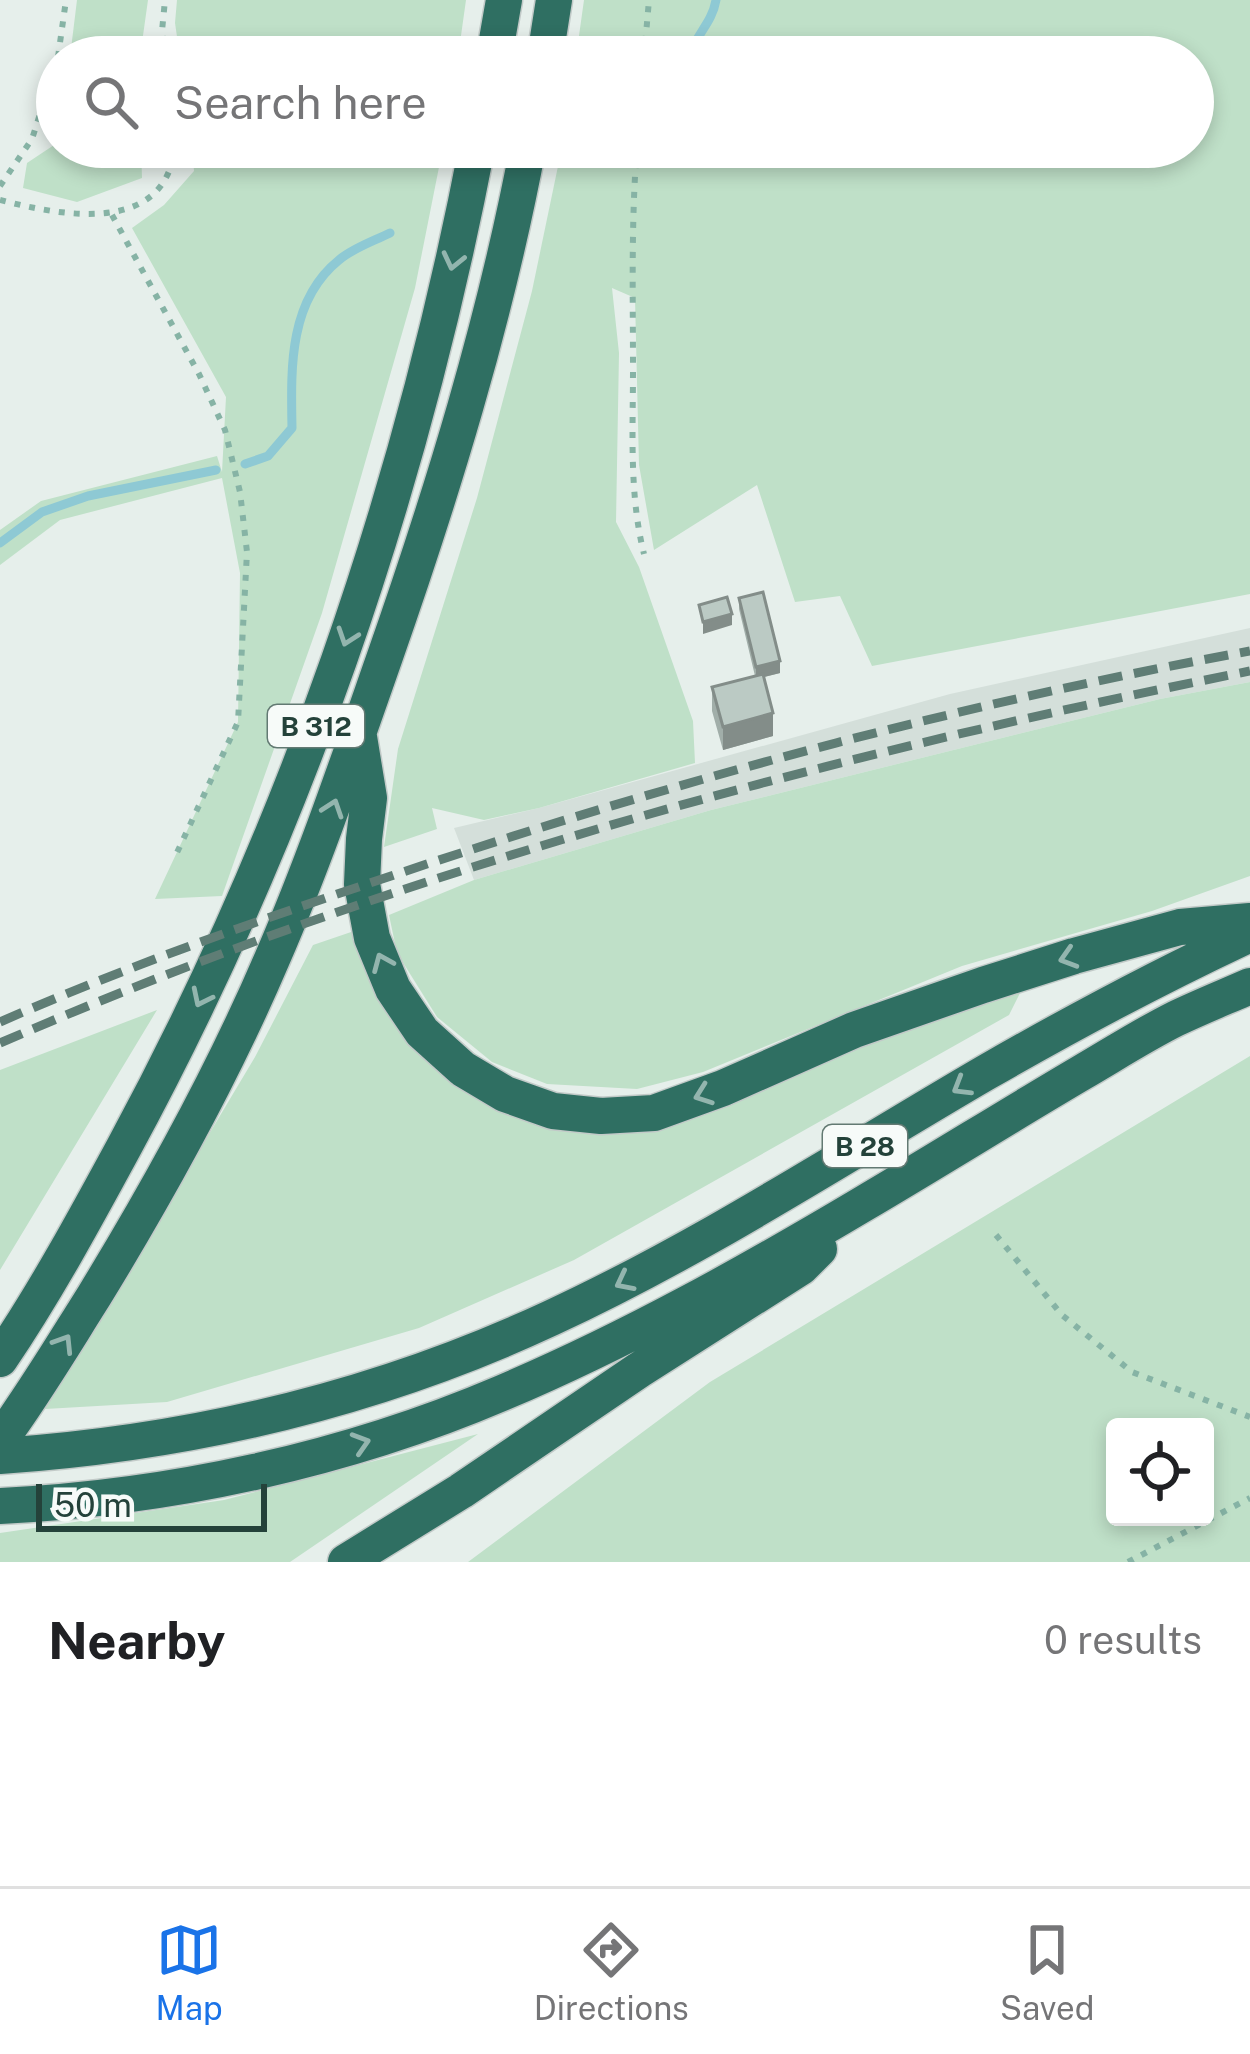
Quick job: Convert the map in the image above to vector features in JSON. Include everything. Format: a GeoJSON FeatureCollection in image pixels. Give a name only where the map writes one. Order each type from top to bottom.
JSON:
{"type":"FeatureCollection","features":[{"type":"Feature","properties":{"kind":"highway"},"geometry":{"type":"LineString","coordinates":[[498,36],[504,0]]}},
{"type":"Feature","properties":{"kind":"highway"},"geometry":{"type":"LineString","coordinates":[[548,36],[554,0]]}},
{"type":"Feature","properties":{"kind":"highway","name":"B 312"},"geometry":{"type":"LineString","coordinates":[[0,1359],[57,1269],[177,1049],[275,831],[337,666],[388,510],[434,342],[472,168]]}},
{"type":"Feature","properties":{"kind":"highway","name":"B 312"},"geometry":{"type":"LineString","coordinates":[[0,1440],[119,1255],[209,1090],[272,960],[324,832],[421,553],[483,344],[524,168]]}},
{"type":"Feature","properties":{"kind":"highway","name":"B 312"},"geometry":{"type":"LineString","coordinates":[[358,733],[370,798],[362,884],[372,938],[393,989],[422,1032],[463,1070],[506,1094],[553,1111],[601,1116],[654,1113],[854,1030],[983,985],[1180,927],[1250,921]]}},
{"type":"Feature","properties":{"kind":"highway","name":"B 28"},"geometry":{"type":"LineString","coordinates":[[0,1456],[114,1445],[235,1425],[316,1405],[476,1351],[705,1240],[1059,1031],[1250,934]]}},
{"type":"Feature","properties":{"kind":"highway","name":"B 28"},"geometry":{"type":"LineString","coordinates":[[0,1506],[104,1497],[248,1473],[346,1447],[501,1394],[659,1319],[1174,1020],[1250,986]]}},
{"type":"Feature","properties":{"kind":"highway","name":"B 28"},"geometry":{"type":"LineString","coordinates":[[346,1562],[801,1268],[864,1203]]}},
{"type":"Feature","properties":{"kind":"path"},"geometry":{"type":"LineString","coordinates":[[61,36],[66,0]]}},
{"type":"Feature","properties":{"kind":"path"},"geometry":{"type":"LineString","coordinates":[[163,36],[166,0]]}},
{"type":"Feature","properties":{"kind":"path"},"geometry":{"type":"LineString","coordinates":[[646,36],[649,0]]}},
{"type":"Feature","properties":{"kind":"path"},"geometry":{"type":"LineString","coordinates":[[0,186],[36,127]]}},
{"type":"Feature","properties":{"kind":"path"},"geometry":{"type":"LineString","coordinates":[[0,200],[41,211],[112,214],[136,206],[157,191],[172,168]]}},
{"type":"Feature","properties":{"kind":"path"},"geometry":{"type":"LineString","coordinates":[[635,168],[633,472],[635,519],[644,554]]}},
{"type":"Feature","properties":{"kind":"path"},"geometry":{"type":"LineString","coordinates":[[112,214],[225,430],[240,492],[247,552],[238,722],[174,859]]}},
{"type":"Feature","properties":{"kind":"path"},"geometry":{"type":"LineString","coordinates":[[996,1235],[1062,1315],[1132,1372],[1250,1417]]}},
{"type":"Feature","properties":{"kind":"path"},"geometry":{"type":"LineString","coordinates":[[1128,1562],[1250,1498]]}},
{"type":"Feature","properties":{"kind":"shaded area"},"geometry":{"type":"Polygon","coordinates":[[[1250,628],[1250,682],[1160,699],[711,810],[474,880],[454,828],[950,694],[1250,628]]]}},
{"type":"Feature","properties":{"kind":"green space"},"geometry":{"type":"Polygon","coordinates":[[[77,0],[148,0],[143,36],[73,36],[77,0]]]}},
{"type":"Feature","properties":{"kind":"green space"},"geometry":{"type":"Polygon","coordinates":[[[177,0],[466,0],[461,36],[177,36],[177,0]]]}},
{"type":"Feature","properties":{"kind":"green space"},"geometry":{"type":"Polygon","coordinates":[[[584,0],[1250,0],[1250,594],[872,666],[840,596],[795,602],[757,485],[654,550],[639,465],[635,298],[612,288],[619,353],[616,522],[639,567],[693,721],[695,763],[484,820],[432,808],[437,829],[384,847],[398,749],[477,498],[532,291],[558,168],[1214,168],[1214,36],[579,36],[584,0]]]}},
{"type":"Feature","properties":{"kind":"green space"},"geometry":{"type":"Polygon","coordinates":[[[36,157],[36,168],[142,168],[142,178],[77,202],[23,188],[27,163],[36,157]]]}},
{"type":"Feature","properties":{"kind":"green space"},"geometry":{"type":"Polygon","coordinates":[[[439,168],[415,288],[322,613],[222,896],[155,899],[238,722],[240,573],[222,478],[60,520],[0,565],[0,530],[41,501],[217,456],[222,472],[226,397],[132,228],[164,205],[194,171],[439,168]]]}},
{"type":"Feature","properties":{"kind":"green space"},"geometry":{"type":"Polygon","coordinates":[[[1250,682],[1250,876],[1152,911],[962,966],[703,1072],[637,1089],[547,1084],[492,1062],[437,1017],[397,953],[389,915],[474,880],[711,810],[1160,699],[1250,682]]]}},
{"type":"Feature","properties":{"kind":"green space"},"geometry":{"type":"Polygon","coordinates":[[[357,930],[448,1076],[630,1132],[933,1011],[1024,985],[1009,1015],[574,1260],[419,1328],[167,1402],[45,1409],[255,1057],[313,945],[357,930]]]}},
{"type":"Feature","properties":{"kind":"green space"},"geometry":{"type":"Polygon","coordinates":[[[157,1010],[0,1270],[0,1070],[157,1010]]]}},
{"type":"Feature","properties":{"kind":"green space"},"geometry":{"type":"Polygon","coordinates":[[[1250,1056],[1250,1562],[468,1562],[710,1382],[1250,1056]]]}},
{"type":"Feature","properties":{"kind":"green space"},"geometry":{"type":"Polygon","coordinates":[[[478,1434],[290,1562],[0,1562],[0,1533],[224,1500],[478,1434]]]}},
{"type":"Feature","properties":{"kind":"building"},"geometry":{"type":"Polygon","coordinates":[[[763,592],[780,661],[756,667],[739,598],[763,592]]]}},
{"type":"Feature","properties":{"kind":"building"},"geometry":{"type":"Polygon","coordinates":[[[727,597],[732,614],[703,622],[699,605],[727,597]]]}},
{"type":"Feature","properties":{"kind":"building"},"geometry":{"type":"Polygon","coordinates":[[[763,674],[773,713],[723,727],[712,687],[763,674]]]}},
{"type":"Feature","properties":{"kind":"waterway"},"geometry":{"type":"LineString","coordinates":[[699,36],[716,0]]}},
{"type":"Feature","properties":{"kind":"waterway"},"geometry":{"type":"LineString","coordinates":[[245,464],[268,456],[292,428],[293,360],[310,295],[339,260],[390,233]]}},
{"type":"Feature","properties":{"kind":"waterway"},"geometry":{"type":"LineString","coordinates":[[0,543],[42,512],[88,496],[216,470]]}},
{"type":"Feature","properties":{"kind":"railway"},"geometry":{"type":"LineString","coordinates":[[0,1022],[243,927],[709,777],[1032,695],[1250,651]]}},
{"type":"Feature","properties":{"kind":"railway"},"geometry":{"type":"LineString","coordinates":[[0,1043],[304,924],[615,824],[931,741],[1250,671]]}}]}
